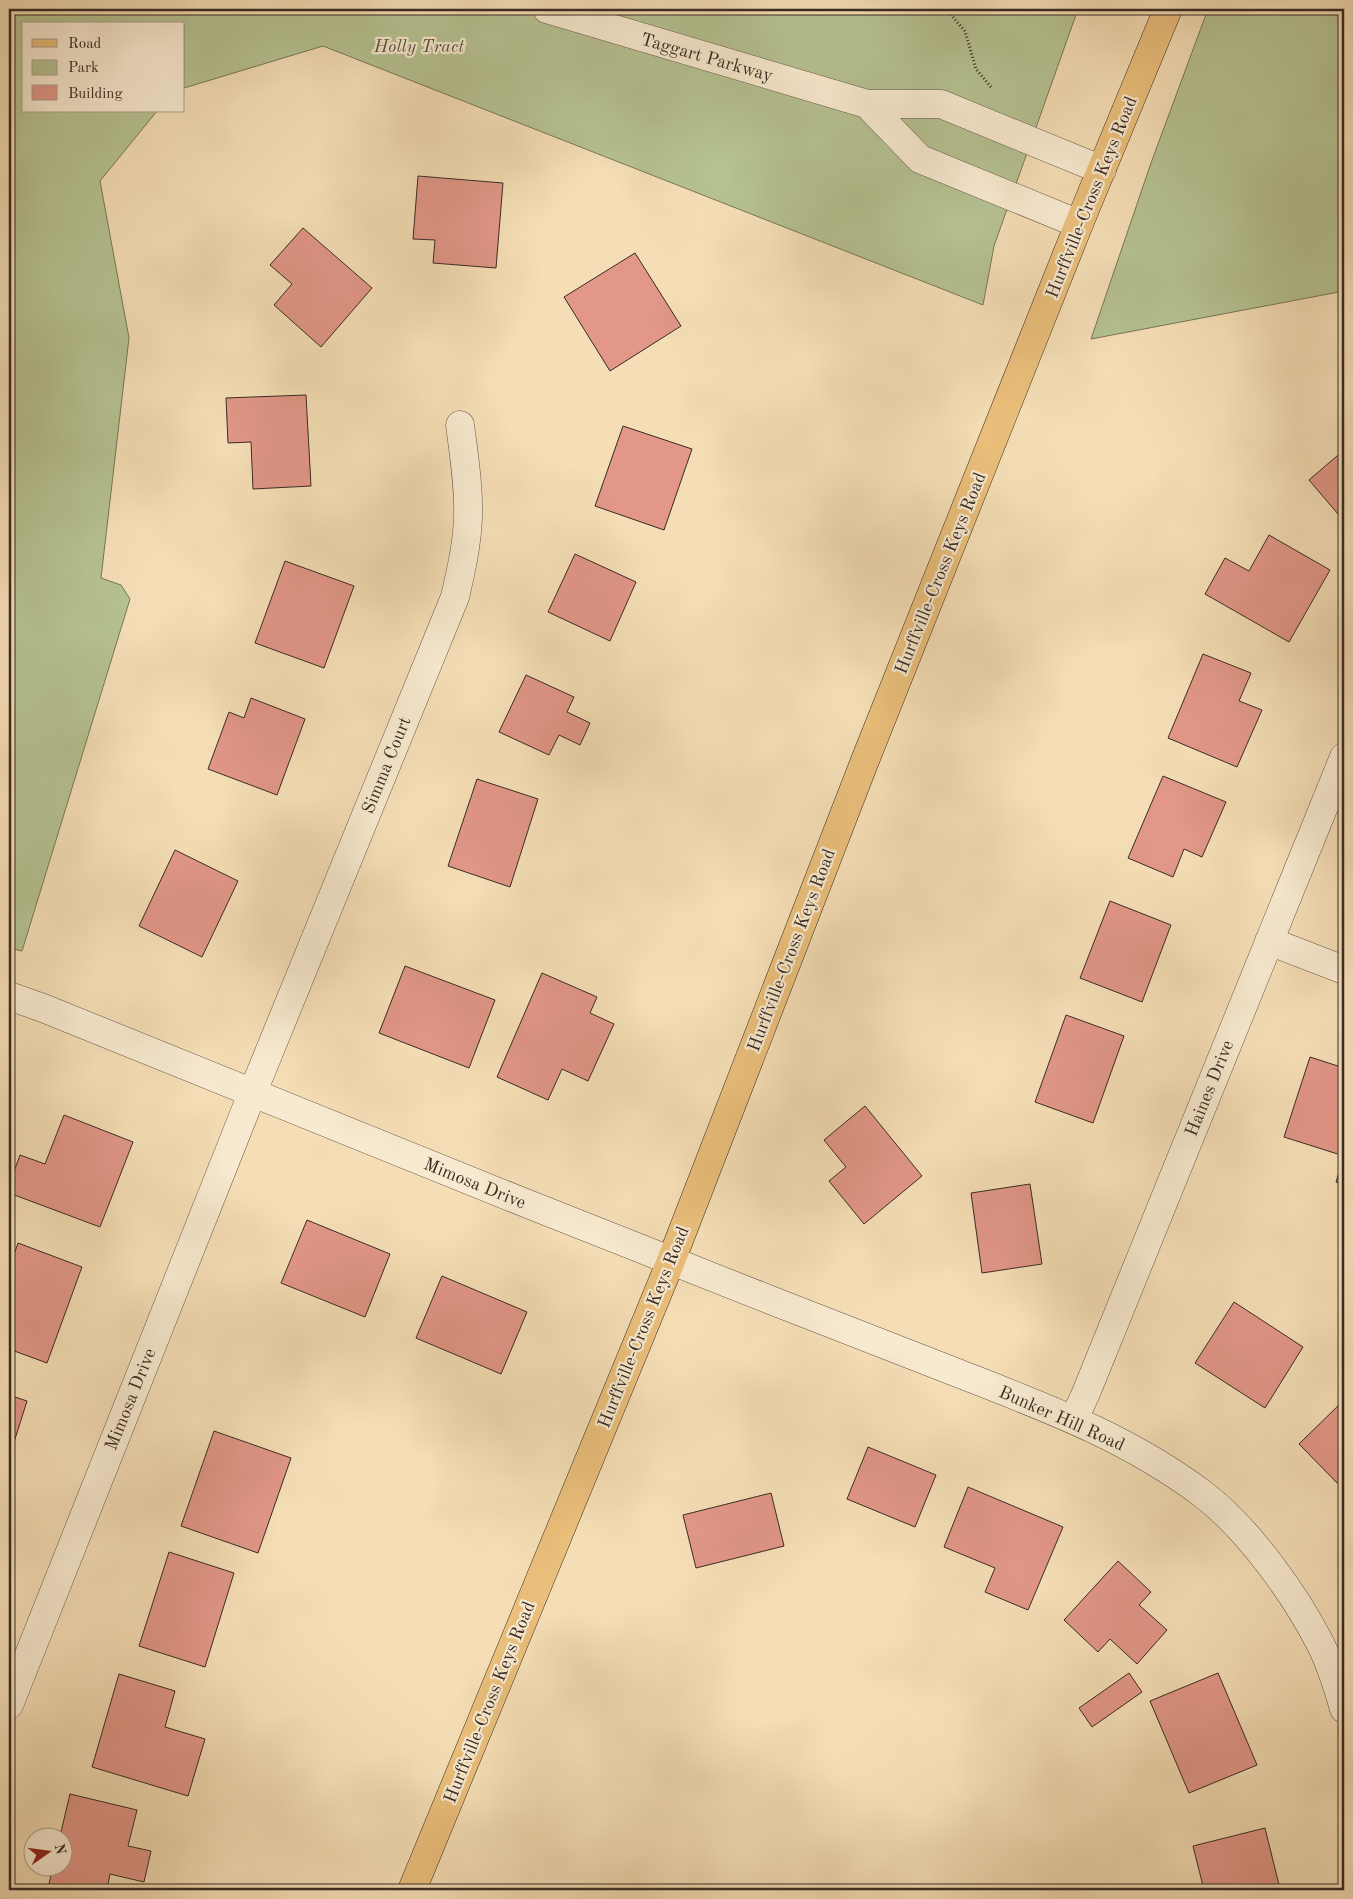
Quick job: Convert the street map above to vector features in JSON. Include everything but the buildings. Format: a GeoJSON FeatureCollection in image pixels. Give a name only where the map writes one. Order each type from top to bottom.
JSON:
{"type":"FeatureCollection","features":[{"type":"Feature","properties":{"kind":"main road","name":"Hurffville-Cross Keys Road"},"geometry":{"type":"LineString","coordinates":[[412,1890],[671,1261],[864,763],[1079,224],[1168,9]]}},
{"type":"Feature","properties":{"kind":"street","name":"Taggart Parkway"},"geometry":{"type":"LineString","coordinates":[[547,9],[867,104],[941,104],[1102,170]]}},
{"type":"Feature","properties":{"kind":"street","name":"Taggart Parkway"},"geometry":{"type":"LineString","coordinates":[[867,104],[920,159],[1079,224]]}},
{"type":"Feature","properties":{"kind":"street","name":"Simma Court"},"geometry":{"type":"LineString","coordinates":[[252,1094],[455,597],[464,558],[468,516],[466,474],[460,425]]}},
{"type":"Feature","properties":{"kind":"street","name":"Haines Drive"},"geometry":{"type":"LineString","coordinates":[[1074,1419],[1090,1384],[1344,757]]}},
{"type":"Feature","properties":{"kind":"street"},"geometry":{"type":"LineString","coordinates":[[1269,942],[1344,970]]}},
{"type":"Feature","properties":{"kind":"street","name":"Mimosa Drive"},"geometry":{"type":"LineString","coordinates":[[9,996],[671,1261]]}},
{"type":"Feature","properties":{"kind":"street","name":"Mimosa Drive"},"geometry":{"type":"LineString","coordinates":[[9,1704],[252,1094]]}},
{"type":"Feature","properties":{"kind":"street","name":"Bunker Hill Road"},"geometry":{"type":"LineString","coordinates":[[671,1261],[1074,1419],[1145,1455],[1175,1474],[1209,1499],[1268,1562],[1322,1646],[1344,1710]]}},
{"type":"Feature","properties":{"kind":"path"},"geometry":{"type":"LineString","coordinates":[[946,9],[965,31],[976,69],[992,88]]}},
{"type":"Feature","properties":{"kind":"green space","name":"Holly Tract"},"geometry":{"type":"Polygon","coordinates":[[[9,9],[1078,9],[994,246],[983,305],[323,46],[185,88],[185,22],[22,22],[22,112],[156,112],[100,181],[129,338],[101,578],[121,585],[130,599],[22,951],[9,948],[9,9]]]}},
{"type":"Feature","properties":{"kind":"green space"},"geometry":{"type":"Polygon","coordinates":[[[1208,9],[1344,9],[1344,291],[1091,339],[1151,163],[1208,9]]]}}]}
